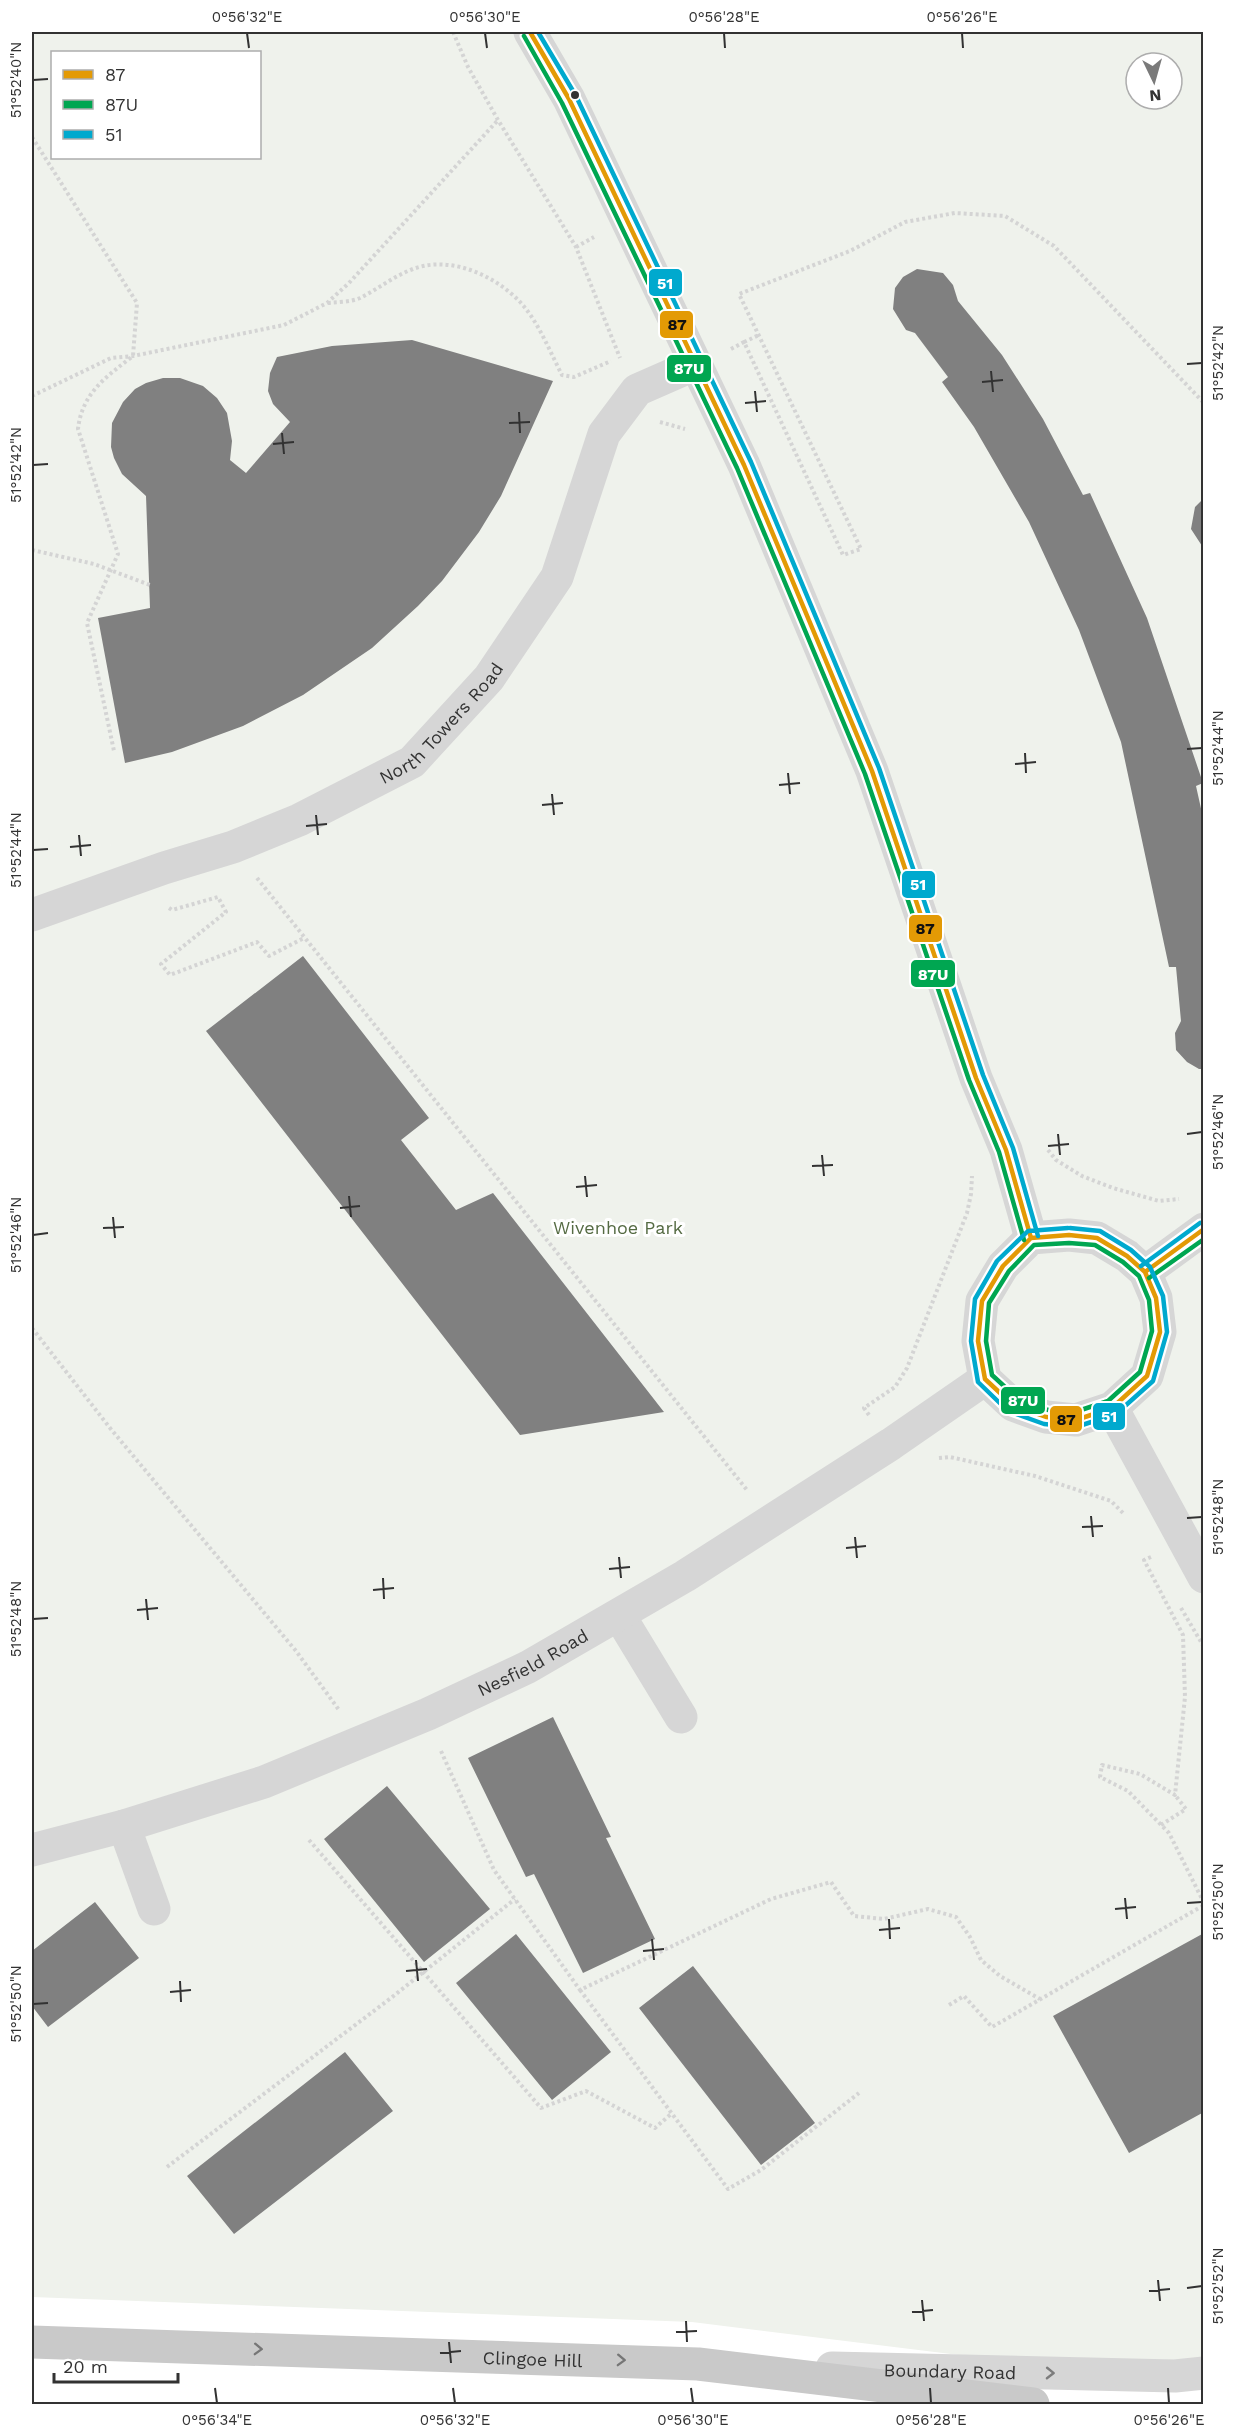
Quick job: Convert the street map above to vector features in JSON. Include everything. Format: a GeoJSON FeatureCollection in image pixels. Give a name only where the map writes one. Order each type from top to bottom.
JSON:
{"type":"FeatureCollection","features":[{"type":"Feature","properties":{"kind":"main road","name":"Clingoe Hill"},"geometry":{"type":"LineString","coordinates":[[32,2342],[698,2364],[1033,2404]]}},
{"type":"Feature","properties":{"kind":"street"},"geometry":{"type":"LineString","coordinates":[[530,32],[569,99],[667,301],[694,366],[744,465],[872,771],[976,1078],[1006,1150],[1031,1238]]}},
{"type":"Feature","properties":{"kind":"street"},"geometry":{"type":"LineString","coordinates":[[637,390],[694,366]]}},
{"type":"Feature","properties":{"kind":"street","name":"North Towers Road"},"geometry":{"type":"LineString","coordinates":[[32,915],[232,847],[299,820],[411,762],[489,678],[557,577],[604,434],[637,390]]}},
{"type":"Feature","properties":{"kind":"street"},"geometry":{"type":"LineString","coordinates":[[1145,1272],[1203,1229]]}},
{"type":"Feature","properties":{"kind":"street"},"geometry":{"type":"LineString","coordinates":[[1069,1235],[1097,1238],[1127,1256],[1145,1272],[1156,1298],[1160,1332],[1147,1376],[1112,1408],[1076,1420],[1046,1417],[1013,1405],[985,1379],[978,1341],[982,1302],[1003,1266],[1031,1238],[1069,1235]]}},
{"type":"Feature","properties":{"kind":"street","name":"Nesfield Road"},"geometry":{"type":"LineString","coordinates":[[32,1850],[124,1826],[264,1782],[428,1713],[528,1667],[619,1615],[891,1444],[985,1379]]}},
{"type":"Feature","properties":{"kind":"street"},"geometry":{"type":"LineString","coordinates":[[1112,1408],[1203,1576]]}},
{"type":"Feature","properties":{"kind":"street"},"geometry":{"type":"LineString","coordinates":[[619,1615],[681,1717]]}},
{"type":"Feature","properties":{"kind":"street"},"geometry":{"type":"LineString","coordinates":[[124,1826],[154,1909]]}},
{"type":"Feature","properties":{"kind":"street","name":"Boundary Road"},"geometry":{"type":"LineString","coordinates":[[698,2364],[1175,2376],[1203,2373]]}},
{"type":"Feature","properties":{"kind":"path"},"geometry":{"type":"LineString","coordinates":[[453,32],[468,67],[498,120],[576,247],[620,357],[637,390],[660,422],[686,429],[691,437]]}},
{"type":"Feature","properties":{"kind":"path"},"geometry":{"type":"LineString","coordinates":[[32,396],[111,358],[133,356],[284,325],[327,303],[350,283],[498,120]]}},
{"type":"Feature","properties":{"kind":"path"},"geometry":{"type":"LineString","coordinates":[[32,137],[137,303],[133,356],[94,387],[79,416],[78,423],[118,554],[87,623],[114,751]]}},
{"type":"Feature","properties":{"kind":"path"},"geometry":{"type":"LineString","coordinates":[[744,342],[843,555],[861,549],[739,294],[850,251],[905,222],[955,213],[1005,216],[1054,246],[1203,403]]}},
{"type":"Feature","properties":{"kind":"path"},"geometry":{"type":"LineString","coordinates":[[327,303],[358,299],[414,269],[439,263],[467,269],[505,289],[530,316],[562,375],[574,377],[620,357]]}},
{"type":"Feature","properties":{"kind":"path"},"geometry":{"type":"LineString","coordinates":[[694,366],[759,335]]}},
{"type":"Feature","properties":{"kind":"path"},"geometry":{"type":"LineString","coordinates":[[32,550],[111,570],[150,585]]}},
{"type":"Feature","properties":{"kind":"path"},"geometry":{"type":"LineString","coordinates":[[232,847],[748,1491]]}},
{"type":"Feature","properties":{"kind":"path"},"geometry":{"type":"LineString","coordinates":[[139,877],[172,910],[218,897],[226,912],[161,964],[170,975],[257,942],[269,956],[304,938]]}},
{"type":"Feature","properties":{"kind":"path"},"geometry":{"type":"LineString","coordinates":[[32,1328],[110,1428],[296,1651],[338,1710],[348,1706]]}},
{"type":"Feature","properties":{"kind":"path"},"geometry":{"type":"LineString","coordinates":[[1203,1450],[1203,1475]]}},
{"type":"Feature","properties":{"kind":"path"},"geometry":{"type":"LineString","coordinates":[[1151,1557],[1144,1560],[1184,1635],[1185,1697],[1175,1795]]}},
{"type":"Feature","properties":{"kind":"path"},"geometry":{"type":"LineString","coordinates":[[428,1713],[434,1735],[494,1870],[728,2189],[761,2170],[859,2093]]}},
{"type":"Feature","properties":{"kind":"path"},"geometry":{"type":"LineString","coordinates":[[949,2005],[964,1995],[992,2027],[1203,1904],[1169,1833],[1161,1825],[1128,1791],[1100,1777],[1102,1765],[1140,1774],[1175,1795],[1186,1809],[1161,1825]]}},
{"type":"Feature","properties":{"kind":"path"},"geometry":{"type":"LineString","coordinates":[[309,1840],[541,2108],[586,2091],[655,2128],[672,2113]]}},
{"type":"Feature","properties":{"kind":"path"},"geometry":{"type":"LineString","coordinates":[[580,1990],[771,1899],[831,1882],[854,1916],[884,1919],[928,1909],[956,1917],[970,1937],[981,1960],[1000,1976],[1040,1999]]}},
{"type":"Feature","properties":{"kind":"path"},"geometry":{"type":"LineString","coordinates":[[167,2167],[515,1899]]}},
{"type":"Feature","properties":{"kind":"green space","name":"Wivenhoe Park"},"geometry":{"type":"Polygon","coordinates":[[[32,32],[1203,32],[1203,2385],[692,2322],[32,2297],[32,32]]]}},
{"type":"Feature","properties":{"kind":"building"},"geometry":{"type":"Polygon","coordinates":[[[917,269],[943,273],[953,285],[958,301],[1002,355],[1043,419],[1083,495],[1090,493],[1147,618],[1203,783],[1196,786],[1204,822],[1204,1069],[1199,1069],[1187,1062],[1176,1050],[1175,1033],[1181,1021],[1176,967],[1169,967],[1121,742],[1079,630],[1029,522],[974,427],[942,382],[948,377],[915,333],[906,330],[893,309],[895,288],[903,277],[917,269]]]}},
{"type":"Feature","properties":{"kind":"building"},"geometry":{"type":"Polygon","coordinates":[[[412,340],[553,381],[501,496],[479,532],[442,581],[418,606],[372,648],[303,695],[243,726],[172,752],[125,763],[98,618],[150,608],[146,496],[122,474],[111,447],[112,423],[123,402],[135,389],[163,378],[180,378],[203,386],[217,398],[227,413],[232,441],[230,460],[246,473],[290,422],[273,404],[268,391],[270,373],[277,357],[332,346],[412,340]]]}},
{"type":"Feature","properties":{"kind":"building"},"geometry":{"type":"Polygon","coordinates":[[[1204,498],[1204,549],[1191,529],[1195,507],[1204,498]]]}},
{"type":"Feature","properties":{"kind":"building"},"geometry":{"type":"Polygon","coordinates":[[[303,956],[429,1118],[401,1140],[456,1210],[493,1193],[664,1412],[520,1435],[206,1031],[303,956]]]}},
{"type":"Feature","properties":{"kind":"building"},"geometry":{"type":"Polygon","coordinates":[[[553,1717],[611,1837],[606,1838],[655,1939],[583,1973],[534,1874],[526,1877],[468,1758],[553,1717]]]}},
{"type":"Feature","properties":{"kind":"building"},"geometry":{"type":"Polygon","coordinates":[[[387,1786],[490,1909],[424,1962],[324,1839],[387,1786]]]}},
{"type":"Feature","properties":{"kind":"building"},"geometry":{"type":"Polygon","coordinates":[[[95,1902],[139,1958],[48,2027],[32,2006],[32,1951],[95,1902]]]}},
{"type":"Feature","properties":{"kind":"building"},"geometry":{"type":"Polygon","coordinates":[[[1204,1933],[1204,2112],[1129,2153],[1053,2016],[1204,1933]]]}},
{"type":"Feature","properties":{"kind":"building"},"geometry":{"type":"Polygon","coordinates":[[[516,1934],[611,2052],[552,2100],[456,1983],[516,1934]]]}},
{"type":"Feature","properties":{"kind":"building"},"geometry":{"type":"Polygon","coordinates":[[[693,1966],[815,2123],[761,2165],[639,2008],[693,1966]]]}},
{"type":"Feature","properties":{"kind":"building"},"geometry":{"type":"Polygon","coordinates":[[[345,2052],[393,2111],[234,2234],[187,2176],[345,2052]]]}},
{"type":"Feature","properties":{"kind":"transit line","name":"87"},"geometry":{"type":"LineString","coordinates":[[530,32],[569,99],[744,465],[872,771],[976,1078],[1006,1150],[1031,1238]]}},
{"type":"Feature","properties":{"kind":"transit line","name":"51"},"geometry":{"type":"LineString","coordinates":[[538,32],[576,96],[751,462],[879,768],[983,1075],[1013,1148],[1038,1236]]}},
{"type":"Feature","properties":{"kind":"transit line","name":"87U"},"geometry":{"type":"LineString","coordinates":[[524,36],[562,103],[737,468],[865,774],[969,1080],[999,1152],[1024,1240]]}},
{"type":"Feature","properties":{"kind":"transit line","name":"51"},"geometry":{"type":"LineString","coordinates":[[1141,1266],[1200,1223]]}},
{"type":"Feature","properties":{"kind":"transit line","name":"51"},"geometry":{"type":"LineString","coordinates":[[1068,1228],[1028,1231],[997,1261],[975,1299],[971,1341],[978,1382],[1008,1411],[1044,1424],[1076,1427],[1116,1414],[1153,1381],[1167,1332],[1163,1296],[1150,1267],[1131,1250],[1100,1231],[1070,1228]]}},
{"type":"Feature","properties":{"kind":"transit line","name":"87"},"geometry":{"type":"LineString","coordinates":[[1145,1272],[1204,1229]]}},
{"type":"Feature","properties":{"kind":"transit line","name":"87"},"geometry":{"type":"LineString","coordinates":[[1069,1235],[1097,1238],[1127,1256],[1145,1272],[1156,1298],[1160,1332],[1147,1376],[1112,1408],[1076,1420],[1046,1417],[1013,1405],[985,1379],[978,1341],[982,1301],[1003,1266],[1031,1238],[1069,1235]]}},
{"type":"Feature","properties":{"kind":"transit line","name":"87U"},"geometry":{"type":"LineString","coordinates":[[1149,1278],[1204,1239]]}},
{"type":"Feature","properties":{"kind":"transit line","name":"87U"},"geometry":{"type":"LineString","coordinates":[[1069,1243],[1095,1245],[1123,1262],[1139,1276],[1149,1300],[1152,1331],[1140,1372],[1108,1401],[1075,1412],[1048,1410],[1017,1398],[992,1375],[986,1341],[989,1303],[1009,1271],[1034,1245],[1069,1243]]}}]}
